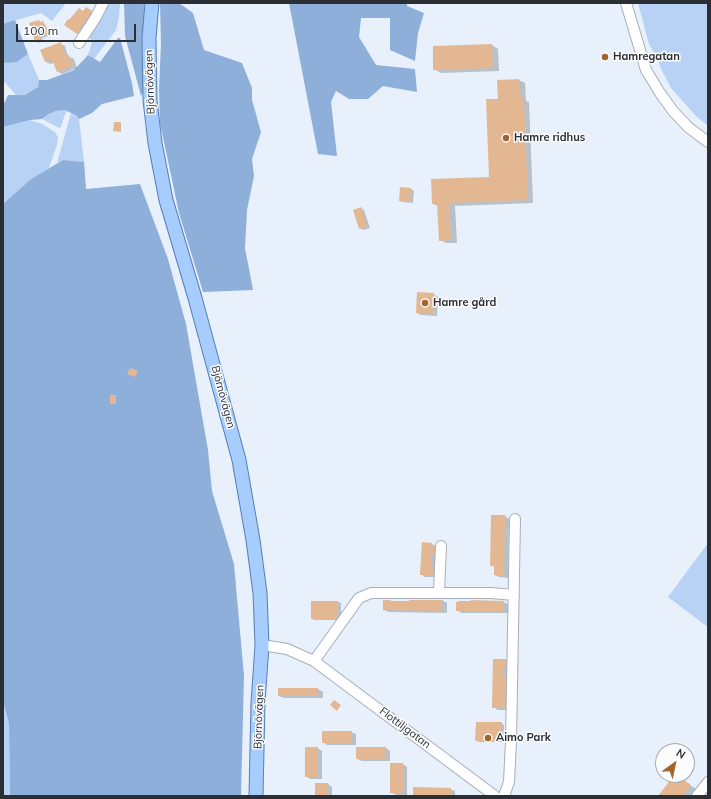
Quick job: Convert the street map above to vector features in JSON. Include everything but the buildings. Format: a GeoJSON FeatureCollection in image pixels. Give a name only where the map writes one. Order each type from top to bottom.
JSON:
{"type":"FeatureCollection","features":[{"type":"Feature","properties":{"kind":"main road","name":"Björnövägen"},"geometry":{"type":"LineString","coordinates":[[152,3],[149,46],[150,100],[155,142],[167,207],[195,298],[239,460],[253,540],[260,593],[262,645],[258,703],[256,796]]}},
{"type":"Feature","properties":{"kind":"street"},"geometry":{"type":"LineString","coordinates":[[79,43],[99,12],[103,3]]}},
{"type":"Feature","properties":{"kind":"street"},"geometry":{"type":"LineString","coordinates":[[626,3],[642,61],[653,82],[673,111],[688,127],[708,142]]}},
{"type":"Feature","properties":{"kind":"street"},"geometry":{"type":"LineString","coordinates":[[504,796],[510,782],[512,741],[515,518]]}},
{"type":"Feature","properties":{"kind":"street"},"geometry":{"type":"LineString","coordinates":[[439,592],[441,546]]}},
{"type":"Feature","properties":{"kind":"street"},"geometry":{"type":"LineString","coordinates":[[314,661],[359,598],[365,595],[375,592],[439,592],[514,595]]}},
{"type":"Feature","properties":{"kind":"street","name":"Flottiljgatan"},"geometry":{"type":"LineString","coordinates":[[262,645],[287,649],[314,661],[495,796]]}},
{"type":"Feature","properties":{"kind":"street"},"geometry":{"type":"LineString","coordinates":[[696,796],[708,782]]}},
{"type":"Feature","properties":{"kind":"shaded area"},"geometry":{"type":"Polygon","coordinates":[[[3,3],[66,3],[52,21],[41,13],[3,24],[3,3]]]}},
{"type":"Feature","properties":{"kind":"shaded area"},"geometry":{"type":"Polygon","coordinates":[[[108,3],[120,3],[116,30],[94,59],[88,55],[92,42],[89,36],[105,13],[108,3]]]}},
{"type":"Feature","properties":{"kind":"shaded area"},"geometry":{"type":"Polygon","coordinates":[[[124,3],[144,3],[143,92],[141,96],[125,36],[124,3]]]}},
{"type":"Feature","properties":{"kind":"shaded area"},"geometry":{"type":"Polygon","coordinates":[[[160,3],[179,3],[193,13],[204,50],[242,63],[252,88],[252,100],[261,132],[252,159],[254,176],[247,210],[245,248],[253,290],[203,292],[179,213],[160,123],[160,3]]]}},
{"type":"Feature","properties":{"kind":"shaded area"},"geometry":{"type":"Polygon","coordinates":[[[289,3],[407,3],[407,6],[424,13],[418,33],[415,61],[390,50],[390,18],[361,18],[359,37],[376,65],[415,69],[417,92],[383,86],[368,99],[349,99],[336,91],[331,102],[337,156],[318,154],[289,3]]]}},
{"type":"Feature","properties":{"kind":"shaded area"},"geometry":{"type":"Polygon","coordinates":[[[638,3],[708,3],[708,126],[695,115],[671,88],[649,44],[638,3]]]}},
{"type":"Feature","properties":{"kind":"shaded area"},"geometry":{"type":"Polygon","coordinates":[[[15,20],[28,54],[17,62],[7,63],[3,62],[3,24],[15,20]]]}},
{"type":"Feature","properties":{"kind":"shaded area"},"geometry":{"type":"Polygon","coordinates":[[[118,38],[120,38],[134,96],[102,104],[92,113],[79,119],[75,115],[65,110],[56,111],[42,119],[30,120],[3,127],[3,106],[8,95],[25,95],[38,87],[39,80],[47,80],[74,70],[88,55],[100,62],[118,38]]]}},
{"type":"Feature","properties":{"kind":"shaded area"},"geometry":{"type":"Polygon","coordinates":[[[28,54],[39,80],[38,87],[25,95],[16,95],[3,80],[3,62],[17,62],[28,54]]]}},
{"type":"Feature","properties":{"kind":"shaded area"},"geometry":{"type":"Polygon","coordinates":[[[56,111],[67,111],[61,127],[59,128],[42,119],[56,111]]]}},
{"type":"Feature","properties":{"kind":"shaded area"},"geometry":{"type":"Polygon","coordinates":[[[71,113],[79,119],[84,162],[63,160],[57,163],[71,113]]]}},
{"type":"Feature","properties":{"kind":"shaded area"},"geometry":{"type":"Polygon","coordinates":[[[30,120],[42,124],[55,132],[58,137],[57,145],[49,168],[31,179],[3,204],[3,127],[30,120]]]}},
{"type":"Feature","properties":{"kind":"shaded area"},"geometry":{"type":"Polygon","coordinates":[[[63,160],[84,162],[86,189],[140,184],[168,259],[186,324],[208,450],[212,491],[234,564],[244,676],[241,796],[10,796],[9,724],[3,701],[3,204],[31,179],[63,160]]]}},
{"type":"Feature","properties":{"kind":"shaded area"},"geometry":{"type":"Polygon","coordinates":[[[708,543],[708,627],[668,597],[708,543]]]}},
{"type":"Feature","properties":{"kind":"shaded area"},"geometry":{"type":"Polygon","coordinates":[[[3,701],[9,724],[10,796],[3,796],[3,701]]]}},
{"type":"Feature","properties":{"kind":"place","name":"Hamregatan"},"geometry":{"type":"Point","coordinates":[605,57]}},
{"type":"Feature","properties":{"kind":"place","name":"Hamre ridhus"},"geometry":{"type":"Point","coordinates":[506,138]}},
{"type":"Feature","properties":{"kind":"place","name":"Hamre gård"},"geometry":{"type":"Point","coordinates":[425,303]}},
{"type":"Feature","properties":{"kind":"place","name":"Aimo Park"},"geometry":{"type":"Point","coordinates":[488,738]}}]}
